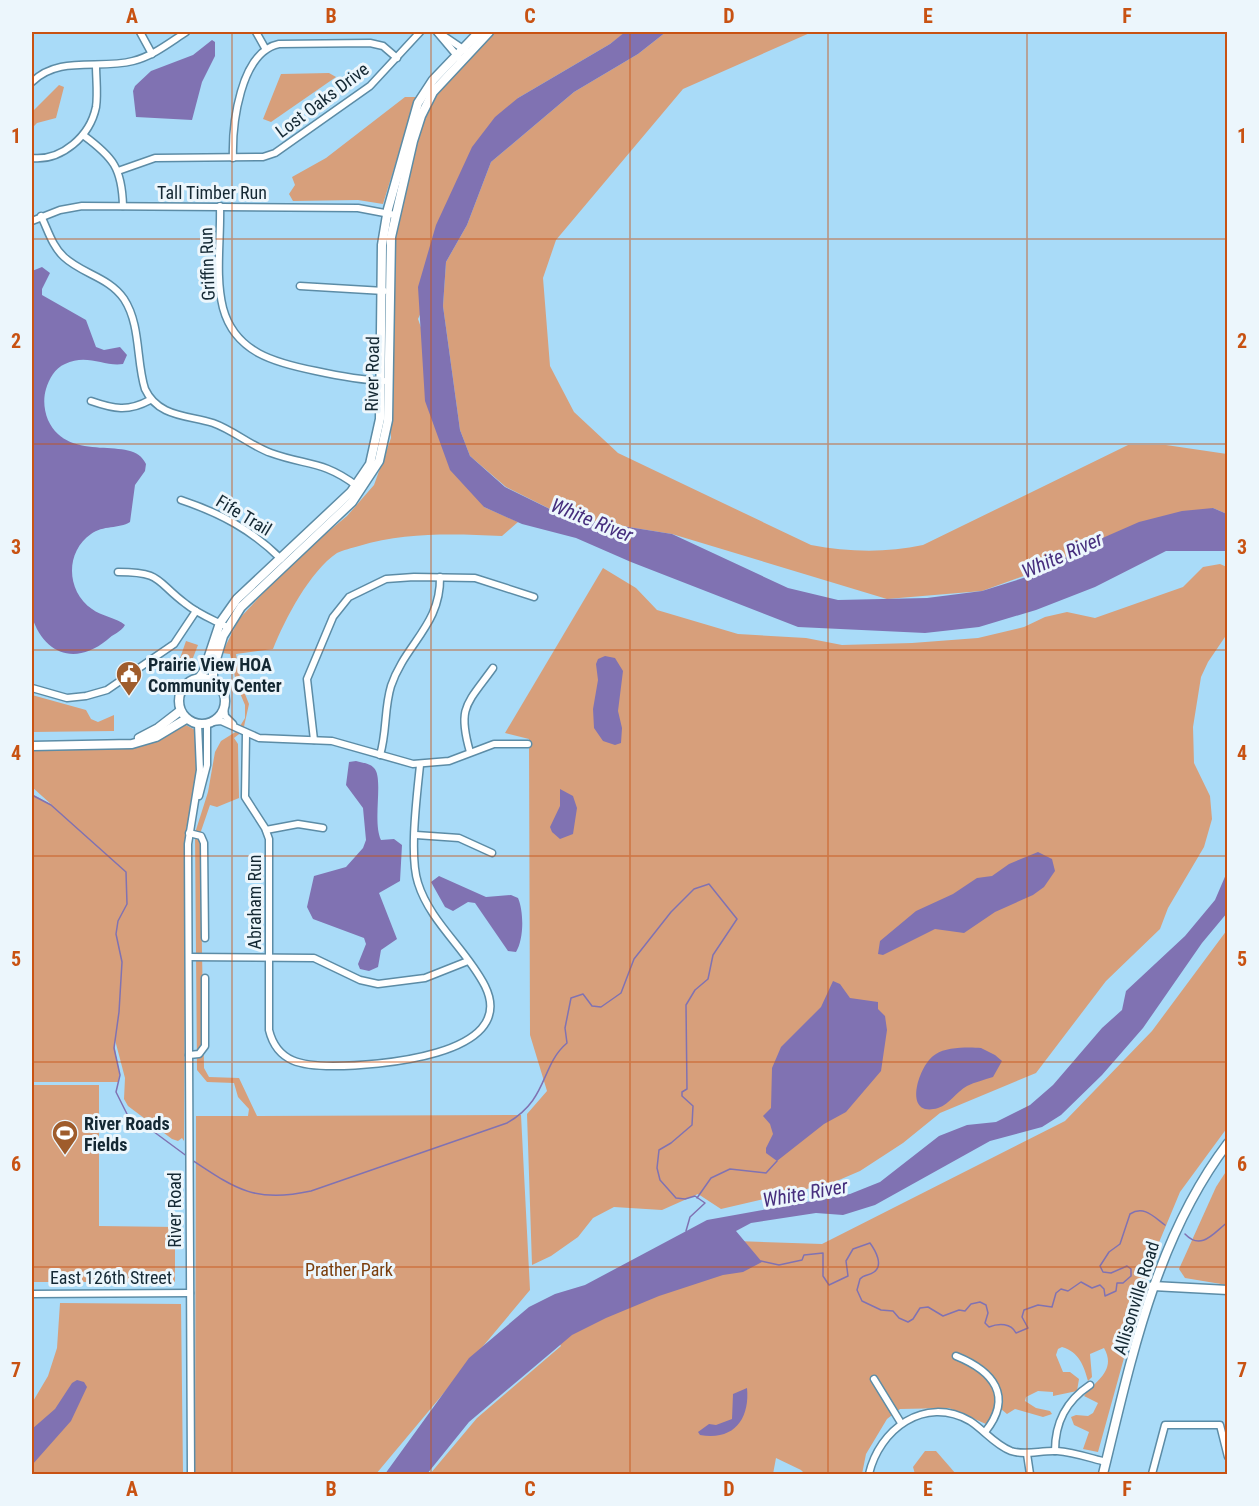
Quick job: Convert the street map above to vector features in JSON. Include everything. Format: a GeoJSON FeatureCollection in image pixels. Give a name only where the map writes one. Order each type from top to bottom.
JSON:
{"type":"FeatureCollection","features":[{"type":"Feature","properties":{"kind":"main road","name":"River Road"},"geometry":{"type":"LineString","coordinates":[[199,678],[224,625],[283,561],[348,507],[359,487],[379,461],[386,437],[385,291],[391,214],[421,116],[433,92],[479,32]]}},
{"type":"Feature","properties":{"kind":"main road","name":"River Road"},"geometry":{"type":"LineString","coordinates":[[462,54],[489,32]]}},
{"type":"Feature","properties":{"kind":"main road","name":"River Road"},"geometry":{"type":"LineString","coordinates":[[213,681],[224,625]]}},
{"type":"Feature","properties":{"kind":"main road"},"geometry":{"type":"LineString","coordinates":[[199,678],[213,681],[224,694],[224,707],[206,723],[186,718],[180,711],[178,698],[181,689],[191,680],[199,678]]}},
{"type":"Feature","properties":{"kind":"main road"},"geometry":{"type":"LineString","coordinates":[[112,745],[145,736],[180,711]]}},
{"type":"Feature","properties":{"kind":"main road"},"geometry":{"type":"LineString","coordinates":[[32,746],[112,745],[148,740],[186,718]]}},
{"type":"Feature","properties":{"kind":"main road","name":"Allisonville Road"},"geometry":{"type":"LineString","coordinates":[[1103,1474],[1153,1286],[1180,1220],[1197,1188],[1227,1143]]}},
{"type":"Feature","properties":{"kind":"main road"},"geometry":{"type":"LineString","coordinates":[[1153,1286],[1227,1290]]}},
{"type":"Feature","properties":{"kind":"street"},"geometry":{"type":"LineString","coordinates":[[140,32],[152,54]]}},
{"type":"Feature","properties":{"kind":"street"},"geometry":{"type":"LineString","coordinates":[[32,82],[56,67],[125,63],[152,54],[186,32]]}},
{"type":"Feature","properties":{"kind":"street"},"geometry":{"type":"LineString","coordinates":[[256,32],[265,48]]}},
{"type":"Feature","properties":{"kind":"street","name":"Lost Oaks Drive"},"geometry":{"type":"LineString","coordinates":[[118,171],[155,158],[263,157],[282,149],[370,86],[420,32]]}},
{"type":"Feature","properties":{"kind":"street"},"geometry":{"type":"LineString","coordinates":[[437,32],[462,54]]}},
{"type":"Feature","properties":{"kind":"street"},"geometry":{"type":"LineString","coordinates":[[233,158],[233,123],[237,107],[252,65],[265,48],[279,44],[370,43],[383,46],[397,58]]}},
{"type":"Feature","properties":{"kind":"street"},"geometry":{"type":"LineString","coordinates":[[32,158],[56,155],[83,135],[90,124],[96,105],[96,64]]}},
{"type":"Feature","properties":{"kind":"street"},"geometry":{"type":"LineString","coordinates":[[83,135],[103,150],[118,171],[122,183],[123,206]]}},
{"type":"Feature","properties":{"kind":"street","name":"Tall Timber Run"},"geometry":{"type":"LineString","coordinates":[[32,221],[72,207],[123,206],[358,208],[391,214]]}},
{"type":"Feature","properties":{"kind":"street","name":"Griffin Run"},"geometry":{"type":"LineString","coordinates":[[220,206],[221,296],[226,316],[237,336],[254,351],[274,362],[358,380],[384,381]]}},
{"type":"Feature","properties":{"kind":"street"},"geometry":{"type":"LineString","coordinates":[[41,216],[56,247],[64,257],[106,282],[124,299],[132,317],[143,382],[150,399],[167,412],[219,426],[273,454],[331,468],[359,487]]}},
{"type":"Feature","properties":{"kind":"street"},"geometry":{"type":"LineString","coordinates":[[300,286],[385,291]]}},
{"type":"Feature","properties":{"kind":"street"},"geometry":{"type":"LineString","coordinates":[[91,401],[131,409],[150,399]]}},
{"type":"Feature","properties":{"kind":"street","name":"Fife Trail"},"geometry":{"type":"LineString","coordinates":[[181,500],[227,517],[248,530],[283,561]]}},
{"type":"Feature","properties":{"kind":"street"},"geometry":{"type":"LineString","coordinates":[[118,572],[141,572],[157,578],[196,611],[224,625]]}},
{"type":"Feature","properties":{"kind":"street"},"geometry":{"type":"LineString","coordinates":[[314,740],[307,679],[339,607],[348,597],[386,579],[440,577],[475,578],[534,597]]}},
{"type":"Feature","properties":{"kind":"street"},"geometry":{"type":"LineString","coordinates":[[380,755],[385,738],[386,707],[391,687],[401,666],[436,609],[440,577]]}},
{"type":"Feature","properties":{"kind":"street"},"geometry":{"type":"LineString","coordinates":[[32,688],[52,696],[72,698],[107,690],[174,644],[185,631],[196,611]]}},
{"type":"Feature","properties":{"kind":"street"},"geometry":{"type":"LineString","coordinates":[[470,752],[463,727],[465,711],[493,668]]}},
{"type":"Feature","properties":{"kind":"street"},"geometry":{"type":"LineString","coordinates":[[224,707],[227,719],[243,732]]}},
{"type":"Feature","properties":{"kind":"street"},"geometry":{"type":"LineString","coordinates":[[206,723],[221,721],[243,732],[271,740],[314,740],[342,743],[420,765],[443,763],[494,744],[528,744]]}},
{"type":"Feature","properties":{"kind":"street","name":"River Road"},"geometry":{"type":"LineString","coordinates":[[191,1474],[189,833],[196,802],[206,723]]}},
{"type":"Feature","properties":{"kind":"street","name":"Abraham Run"},"geometry":{"type":"LineString","coordinates":[[243,732],[245,797],[266,830],[269,839],[271,1036],[284,1056],[298,1064],[388,1064],[470,1040],[485,1024],[489,1003],[485,987],[468,961]]}},
{"type":"Feature","properties":{"kind":"street"},"geometry":{"type":"LineString","coordinates":[[189,957],[320,959],[360,980],[378,984],[425,978],[468,961],[420,888],[415,871],[420,765]]}},
{"type":"Feature","properties":{"kind":"street"},"geometry":{"type":"LineString","coordinates":[[266,830],[290,824],[323,828]]}},
{"type":"Feature","properties":{"kind":"street"},"geometry":{"type":"LineString","coordinates":[[189,833],[201,836],[204,843],[205,938]]}},
{"type":"Feature","properties":{"kind":"street"},"geometry":{"type":"LineString","coordinates":[[416,835],[459,838],[492,853]]}},
{"type":"Feature","properties":{"kind":"street"},"geometry":{"type":"LineString","coordinates":[[189,1055],[199,1054],[205,1047],[205,978]]}},
{"type":"Feature","properties":{"kind":"street","name":"East 126th Street"},"geometry":{"type":"LineString","coordinates":[[32,1293],[190,1293]]}},
{"type":"Feature","properties":{"kind":"street"},"geometry":{"type":"LineString","coordinates":[[956,1356],[982,1368],[996,1388],[997,1411],[985,1432]]}},
{"type":"Feature","properties":{"kind":"street"},"geometry":{"type":"LineString","coordinates":[[874,1379],[901,1423]]}},
{"type":"Feature","properties":{"kind":"street"},"geometry":{"type":"LineString","coordinates":[[1055,1451],[1056,1434],[1063,1413],[1073,1399],[1090,1385]]}},
{"type":"Feature","properties":{"kind":"street"},"geometry":{"type":"LineString","coordinates":[[869,1474],[881,1443],[901,1423],[924,1414],[947,1413],[969,1421],[1011,1451],[1028,1454],[1055,1451],[1106,1462]]}},
{"type":"Feature","properties":{"kind":"street"},"geometry":{"type":"LineString","coordinates":[[1152,1474],[1165,1425],[1220,1425],[1227,1457]]}},
{"type":"Feature","properties":{"kind":"street"},"geometry":{"type":"LineString","coordinates":[[1028,1454],[1030,1474]]}},
{"type":"Feature","properties":{"kind":"green space","name":"Prather Park"},"geometry":{"type":"Polygon","coordinates":[[[489,32],[626,32],[610,44],[518,98],[418,319],[484,507],[518,522],[502,536],[412,536],[377,541],[337,553],[317,571],[308,583],[291,610],[273,649],[236,654],[241,684],[249,704],[243,731],[234,738],[238,744],[239,798],[217,807],[210,805],[200,834],[204,1068],[209,1077],[239,1078],[257,1116],[521,1115],[530,1290],[376,1474],[195,1474],[196,1116],[248,1116],[249,1109],[238,1097],[234,1083],[207,1082],[197,1070],[195,833],[208,792],[215,752],[221,741],[237,731],[245,718],[245,705],[237,686],[230,654],[222,653],[239,619],[306,550],[347,516],[374,485],[391,438],[388,381],[390,262],[413,141],[429,99],[489,32]]]}},
{"type":"Feature","properties":{"kind":"green space"},"geometry":{"type":"Polygon","coordinates":[[[666,32],[812,32],[683,89],[556,240],[543,278],[550,366],[574,412],[618,453],[811,545],[839,549],[867,551],[923,545],[1128,445],[1166,445],[1227,454],[1227,514],[1213,508],[982,591],[887,599],[672,534],[566,517],[506,487],[470,456],[460,430],[443,306],[446,262],[467,225],[491,162],[574,92],[638,54],[666,32]]]}},
{"type":"Feature","properties":{"kind":"green space"},"geometry":{"type":"Polygon","coordinates":[[[329,73],[336,77],[271,122],[263,119],[281,74],[329,73]]]}},
{"type":"Feature","properties":{"kind":"green space"},"geometry":{"type":"Polygon","coordinates":[[[59,85],[64,87],[56,118],[37,123],[32,128],[32,112],[59,85]]]}},
{"type":"Feature","properties":{"kind":"green space"},"geometry":{"type":"Polygon","coordinates":[[[405,97],[416,97],[383,204],[358,200],[293,201],[289,194],[295,185],[292,177],[326,158],[405,97]]]}},
{"type":"Feature","properties":{"kind":"green space"},"geometry":{"type":"Polygon","coordinates":[[[1220,564],[1227,567],[1227,634],[1201,677],[1193,727],[1194,763],[1210,796],[1212,819],[1204,847],[1168,908],[1160,929],[1106,981],[1036,1073],[940,1113],[903,1143],[860,1171],[832,1183],[721,1209],[698,1194],[662,1210],[614,1207],[593,1218],[578,1237],[551,1256],[532,1265],[527,1114],[547,1091],[530,1035],[529,739],[505,733],[603,568],[636,588],[657,610],[738,634],[806,638],[842,645],[978,638],[1024,627],[1045,617],[1067,612],[1095,618],[1183,587],[1203,567],[1220,564]]]}},
{"type":"Feature","properties":{"kind":"green space"},"geometry":{"type":"Polygon","coordinates":[[[186,641],[198,645],[189,668],[178,664],[186,641]]]}},
{"type":"Feature","properties":{"kind":"green space"},"geometry":{"type":"Polygon","coordinates":[[[32,695],[86,710],[91,719],[98,722],[114,715],[114,731],[32,732],[32,695]]]}},
{"type":"Feature","properties":{"kind":"green space"},"geometry":{"type":"Polygon","coordinates":[[[184,724],[197,731],[198,773],[186,830],[184,1141],[182,1138],[178,1141],[172,1139],[128,1106],[124,1099],[125,1078],[115,1040],[118,1082],[32,1082],[32,794],[52,805],[32,787],[32,748],[118,747],[184,724]]]}},
{"type":"Feature","properties":{"kind":"green space"},"geometry":{"type":"Polygon","coordinates":[[[1227,930],[1227,1128],[1180,1192],[1150,1264],[1098,1452],[1083,1449],[1089,1432],[1074,1425],[1071,1417],[1088,1416],[1093,1413],[1098,1403],[1084,1396],[1103,1375],[1108,1363],[1107,1356],[1104,1348],[1090,1354],[1092,1377],[1088,1381],[1077,1356],[1062,1347],[1058,1349],[1056,1355],[1063,1372],[1070,1372],[1079,1379],[1077,1391],[1053,1396],[1053,1392],[1038,1391],[1026,1397],[1025,1401],[1036,1408],[1050,1411],[1052,1414],[1043,1417],[1015,1409],[1007,1414],[1001,1409],[986,1424],[949,1408],[900,1409],[887,1419],[866,1454],[862,1474],[805,1474],[776,1458],[773,1474],[430,1474],[477,1418],[561,1346],[555,1337],[736,1241],[822,1244],[1065,1121],[1152,1031],[1227,930]]]}},
{"type":"Feature","properties":{"kind":"green space","name":"River Roads Fields"},"geometry":{"type":"Polygon","coordinates":[[[32,1085],[99,1085],[99,1226],[175,1227],[175,1282],[32,1282],[32,1085]]]}},
{"type":"Feature","properties":{"kind":"green space"},"geometry":{"type":"Polygon","coordinates":[[[1227,1170],[1227,1285],[1185,1278],[1179,1269],[1216,1187],[1227,1170]]]}},
{"type":"Feature","properties":{"kind":"green space"},"geometry":{"type":"Polygon","coordinates":[[[60,1303],[181,1304],[183,1474],[32,1474],[32,1403],[48,1376],[57,1348],[60,1303]]]}},
{"type":"Feature","properties":{"kind":"green space"},"geometry":{"type":"Polygon","coordinates":[[[925,1451],[936,1451],[956,1474],[915,1474],[913,1467],[925,1451]]]}},
{"type":"Feature","properties":{"kind":"shaded area"},"geometry":{"type":"Polygon","coordinates":[[[625,32],[666,32],[638,54],[574,92],[491,162],[467,225],[446,262],[443,306],[460,430],[470,456],[505,487],[566,517],[672,534],[788,588],[838,600],[927,598],[982,591],[1039,573],[1082,547],[1139,522],[1182,511],[1213,508],[1227,514],[1227,551],[1166,551],[1095,587],[1036,610],[979,627],[925,633],[798,627],[631,562],[576,538],[522,524],[484,507],[450,470],[425,401],[418,287],[436,225],[472,147],[495,117],[518,98],[610,44],[625,32]]]}},
{"type":"Feature","properties":{"kind":"shaded area"},"geometry":{"type":"Polygon","coordinates":[[[212,40],[215,42],[215,56],[202,82],[192,120],[136,117],[133,91],[135,86],[151,71],[193,55],[212,40]]]}},
{"type":"Feature","properties":{"kind":"shaded area"},"geometry":{"type":"Polygon","coordinates":[[[42,267],[50,273],[42,289],[42,295],[86,320],[96,347],[104,350],[120,347],[127,355],[123,364],[81,360],[58,368],[47,385],[45,393],[44,404],[48,420],[58,434],[70,442],[128,451],[139,455],[146,464],[145,471],[135,485],[130,522],[101,529],[91,534],[77,551],[73,561],[73,582],[83,601],[92,609],[125,625],[95,648],[83,653],[62,652],[53,647],[37,630],[32,617],[32,271],[42,267]]]}},
{"type":"Feature","properties":{"kind":"shaded area"},"geometry":{"type":"Polygon","coordinates":[[[605,656],[615,658],[623,671],[618,711],[622,728],[621,743],[615,745],[603,741],[594,728],[593,709],[598,680],[596,664],[598,659],[605,656]]]}},
{"type":"Feature","properties":{"kind":"shaded area"},"geometry":{"type":"Polygon","coordinates":[[[356,761],[370,765],[377,773],[378,822],[381,840],[394,839],[402,845],[400,881],[379,893],[397,939],[381,950],[378,967],[369,971],[360,969],[358,964],[366,944],[364,938],[313,919],[307,907],[314,876],[346,867],[363,848],[366,840],[363,808],[346,785],[349,762],[356,761]]]}},
{"type":"Feature","properties":{"kind":"shaded area"},"geometry":{"type":"Polygon","coordinates":[[[560,789],[573,796],[577,808],[573,834],[560,839],[550,827],[560,806],[560,789]]]}},
{"type":"Feature","properties":{"kind":"shaded area"},"geometry":{"type":"Polygon","coordinates":[[[1038,852],[1052,859],[1055,871],[1044,887],[1033,895],[995,912],[964,933],[935,929],[883,955],[878,954],[880,941],[916,911],[953,894],[977,878],[992,876],[1009,864],[1038,852]]]}},
{"type":"Feature","properties":{"kind":"shaded area"},"geometry":{"type":"Polygon","coordinates":[[[1227,872],[1227,913],[1202,943],[1143,1028],[1102,1075],[1061,1115],[1042,1127],[990,1141],[875,1205],[843,1215],[816,1213],[751,1223],[736,1231],[762,1262],[743,1272],[723,1275],[659,1296],[572,1335],[469,1422],[427,1474],[385,1474],[469,1358],[529,1307],[555,1294],[585,1285],[707,1220],[850,1194],[880,1182],[939,1136],[967,1125],[996,1122],[1030,1105],[1053,1085],[1102,1028],[1122,1010],[1126,991],[1185,936],[1215,900],[1227,872]]]}},
{"type":"Feature","properties":{"kind":"shaded area"},"geometry":{"type":"Polygon","coordinates":[[[439,876],[486,897],[511,895],[518,898],[522,925],[521,940],[516,952],[508,951],[475,903],[468,902],[453,911],[445,907],[431,882],[439,876]]]}},
{"type":"Feature","properties":{"kind":"shaded area"},"geometry":{"type":"Polygon","coordinates":[[[833,981],[840,984],[850,998],[878,1002],[878,1009],[885,1016],[887,1030],[881,1071],[846,1112],[824,1124],[777,1161],[766,1153],[773,1134],[770,1124],[763,1116],[771,1108],[772,1068],[781,1047],[821,1007],[833,981]]]}},
{"type":"Feature","properties":{"kind":"shaded area"},"geometry":{"type":"Polygon","coordinates":[[[981,1048],[1002,1061],[993,1077],[967,1086],[938,1108],[927,1109],[920,1105],[917,1098],[919,1078],[930,1059],[946,1050],[981,1048]]]}},
{"type":"Feature","properties":{"kind":"shaded area"},"geometry":{"type":"Polygon","coordinates":[[[77,1380],[84,1382],[87,1387],[71,1421],[32,1465],[32,1429],[55,1409],[72,1383],[77,1380]]]}},
{"type":"Feature","properties":{"kind":"shaded area"},"geometry":{"type":"Polygon","coordinates":[[[747,1388],[746,1409],[731,1431],[722,1435],[700,1435],[698,1432],[709,1424],[716,1425],[732,1419],[733,1394],[747,1388]]]}},
{"type":"Feature","properties":{"kind":"waterway"},"geometry":{"type":"LineString","coordinates":[[32,795],[51,805],[126,872],[127,904],[118,921],[116,934],[122,962],[114,1048],[120,1075],[116,1092],[129,1118],[146,1126],[188,1157]]}},
{"type":"Feature","properties":{"kind":"waterway"},"geometry":{"type":"LineString","coordinates":[[192,1160],[222,1179],[248,1191],[261,1194],[292,1194],[311,1191],[507,1123],[521,1114],[530,1104],[558,1052],[567,1043],[565,1028],[571,998],[583,994],[592,1006],[601,1007],[621,993],[634,959],[671,912],[694,889],[709,884],[737,919],[713,955],[708,979],[695,990],[686,1005],[687,1089],[682,1092],[682,1096],[693,1106],[692,1125],[659,1150],[657,1168],[660,1180],[676,1198],[685,1199],[695,1196],[705,1203],[690,1217],[686,1231]]}},
{"type":"Feature","properties":{"kind":"waterway"},"geometry":{"type":"LineString","coordinates":[[697,1198],[711,1178],[730,1169],[766,1173],[777,1161]]}},
{"type":"Feature","properties":{"kind":"waterway"},"geometry":{"type":"LineString","coordinates":[[761,1261],[779,1265],[802,1260],[804,1255],[823,1253],[823,1276],[829,1285],[848,1276],[846,1261],[853,1249],[870,1243],[878,1258],[878,1266],[874,1272],[860,1279],[857,1290],[862,1301],[881,1310],[893,1311],[899,1318],[908,1322],[913,1319],[920,1308],[928,1307],[943,1316],[959,1310],[965,1311],[971,1304],[980,1302],[986,1305],[988,1313],[985,1323],[989,1327],[1004,1325],[1011,1327],[1016,1333],[1028,1328],[1022,1317],[1024,1310],[1038,1305],[1052,1307],[1056,1293],[1061,1289],[1068,1291],[1081,1282],[1092,1288],[1100,1285],[1104,1289],[1105,1296],[1116,1291],[1117,1283],[1123,1283],[1131,1276],[1131,1269],[1127,1266],[1111,1273],[1103,1272],[1100,1266],[1109,1252],[1120,1244],[1130,1214],[1144,1211],[1165,1225]]}},
{"type":"Feature","properties":{"kind":"waterway"},"geometry":{"type":"LineString","coordinates":[[1185,1234],[1191,1239],[1203,1240],[1228,1222]]}},
{"type":"Feature","properties":{"kind":"place","name":"Prairie View HOA Community Center"},"geometry":{"type":"Point","coordinates":[129,697]}},
{"type":"Feature","properties":{"kind":"place","name":"River Roads Fields"},"geometry":{"type":"Point","coordinates":[65,1156]}},
{"type":"Feature","properties":{"kind":"water label","name":"White River"},"geometry":{"type":"Point","coordinates":[592,520]}},
{"type":"Feature","properties":{"kind":"water label","name":"White River"},"geometry":{"type":"Point","coordinates":[1062,555]}},
{"type":"Feature","properties":{"kind":"water label","name":"White River"},"geometry":{"type":"Point","coordinates":[805,1193]}}]}
